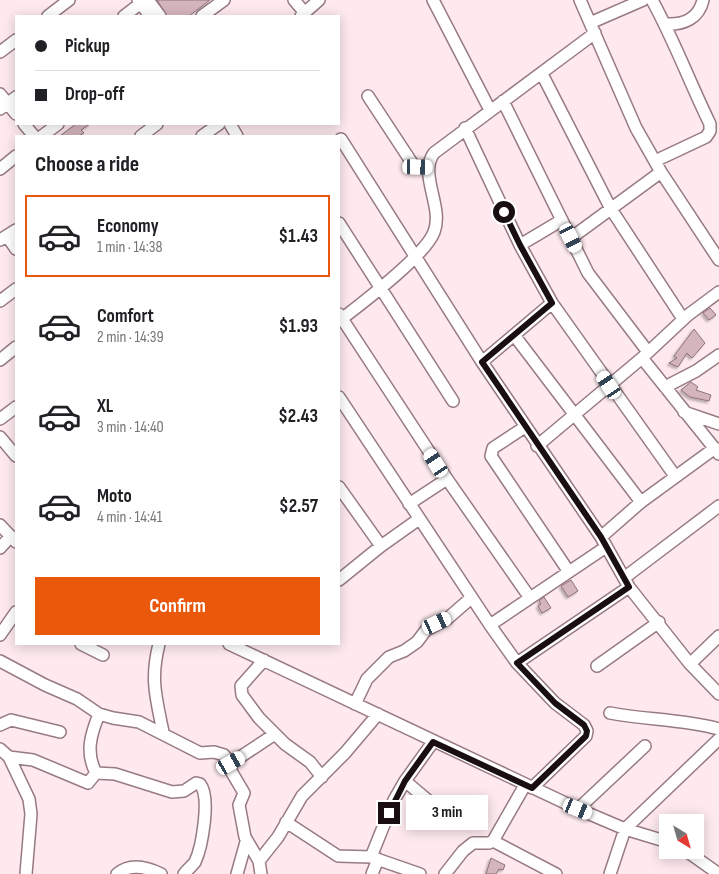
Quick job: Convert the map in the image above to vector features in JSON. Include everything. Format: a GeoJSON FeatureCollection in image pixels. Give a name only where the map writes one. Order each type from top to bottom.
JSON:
{"type":"FeatureCollection","features":[{"type":"Feature","properties":{"kind":"street"},"geometry":{"type":"LineString","coordinates":[[49,15],[69,0]]}},
{"type":"Feature","properties":{"kind":"street"},"geometry":{"type":"LineString","coordinates":[[203,15],[224,0]]}},
{"type":"Feature","properties":{"kind":"street"},"geometry":{"type":"LineString","coordinates":[[294,0],[303,15],[319,0]]}},
{"type":"Feature","properties":{"kind":"street"},"geometry":{"type":"LineString","coordinates":[[433,0],[490,110]]}},
{"type":"Feature","properties":{"kind":"street"},"geometry":{"type":"LineString","coordinates":[[580,0],[627,108],[655,161],[719,260]]}},
{"type":"Feature","properties":{"kind":"street"},"geometry":{"type":"LineString","coordinates":[[530,598],[447,479],[340,318],[415,258],[434,232],[436,211],[429,159],[434,153],[465,128],[542,74],[593,28],[643,0]]}},
{"type":"Feature","properties":{"kind":"street"},"geometry":{"type":"LineString","coordinates":[[652,0],[666,24],[688,79],[710,124],[710,131],[706,137],[655,161]]}},
{"type":"Feature","properties":{"kind":"street"},"geometry":{"type":"LineString","coordinates":[[666,24],[676,24],[688,20],[699,13],[704,0]]}},
{"type":"Feature","properties":{"kind":"street"},"geometry":{"type":"LineString","coordinates":[[125,15],[143,1]]}},
{"type":"Feature","properties":{"kind":"street"},"geometry":{"type":"LineString","coordinates":[[143,1],[150,15]]}},
{"type":"Feature","properties":{"kind":"street"},"geometry":{"type":"LineString","coordinates":[[143,1],[159,15]]}},
{"type":"Feature","properties":{"kind":"street"},"geometry":{"type":"LineString","coordinates":[[0,52],[15,41]]}},
{"type":"Feature","properties":{"kind":"street"},"geometry":{"type":"LineString","coordinates":[[542,74],[611,209],[683,319]]}},
{"type":"Feature","properties":{"kind":"street"},"geometry":{"type":"LineString","coordinates":[[0,94],[8,103]]}},
{"type":"Feature","properties":{"kind":"street"},"geometry":{"type":"LineString","coordinates":[[368,96],[414,166],[429,168]]}},
{"type":"Feature","properties":{"kind":"street"},"geometry":{"type":"LineString","coordinates":[[490,625],[569,572],[604,542],[641,502],[676,476],[717,451],[665,387],[588,273],[503,101]]}},
{"type":"Feature","properties":{"kind":"street"},"geometry":{"type":"LineString","coordinates":[[25,125],[33,135]]}},
{"type":"Feature","properties":{"kind":"street"},"geometry":{"type":"LineString","coordinates":[[43,135],[57,125]]}},
{"type":"Feature","properties":{"kind":"street"},"geometry":{"type":"LineString","coordinates":[[141,135],[155,125]]}},
{"type":"Feature","properties":{"kind":"street"},"geometry":{"type":"LineString","coordinates":[[203,135],[218,125]]}},
{"type":"Feature","properties":{"kind":"street"},"geometry":{"type":"LineString","coordinates":[[465,128],[520,245],[552,303],[676,476]]}},
{"type":"Feature","properties":{"kind":"street"},"geometry":{"type":"LineString","coordinates":[[341,139],[482,362],[537,446],[604,542],[626,582],[690,664],[719,694]]}},
{"type":"Feature","properties":{"kind":"street"},"geometry":{"type":"LineString","coordinates":[[0,168],[15,157]]}},
{"type":"Feature","properties":{"kind":"street"},"geometry":{"type":"LineString","coordinates":[[571,238],[661,172]]}},
{"type":"Feature","properties":{"kind":"street"},"geometry":{"type":"LineString","coordinates":[[520,245],[562,220]]}},
{"type":"Feature","properties":{"kind":"street"},"geometry":{"type":"LineString","coordinates":[[340,225],[452,401]]}},
{"type":"Feature","properties":{"kind":"street"},"geometry":{"type":"LineString","coordinates":[[8,235],[15,246]]}},
{"type":"Feature","properties":{"kind":"street"},"geometry":{"type":"LineString","coordinates":[[0,301],[15,291]]}},
{"type":"Feature","properties":{"kind":"street"},"geometry":{"type":"LineString","coordinates":[[537,446],[645,355],[683,319],[719,292]]}},
{"type":"Feature","properties":{"kind":"street"},"geometry":{"type":"LineString","coordinates":[[482,362],[552,303]]}},
{"type":"Feature","properties":{"kind":"street"},"geometry":{"type":"LineString","coordinates":[[514,335],[641,502]]}},
{"type":"Feature","properties":{"kind":"street"},"geometry":{"type":"LineString","coordinates":[[0,360],[15,348]]}},
{"type":"Feature","properties":{"kind":"street"},"geometry":{"type":"LineString","coordinates":[[665,387],[696,371],[719,355]]}},
{"type":"Feature","properties":{"kind":"street"},"geometry":{"type":"LineString","coordinates":[[340,400],[470,598],[517,663],[555,703],[584,725],[587,731],[586,736],[528,787],[493,841],[489,843],[473,842],[463,851],[445,874]]}},
{"type":"Feature","properties":{"kind":"street"},"geometry":{"type":"LineString","coordinates":[[0,419],[15,408]]}},
{"type":"Feature","properties":{"kind":"street"},"geometry":{"type":"LineString","coordinates":[[684,412],[719,424]]}},
{"type":"Feature","properties":{"kind":"street"},"geometry":{"type":"LineString","coordinates":[[525,427],[493,448],[491,456],[569,572]]}},
{"type":"Feature","properties":{"kind":"street"},"geometry":{"type":"LineString","coordinates":[[0,438],[15,455]]}},
{"type":"Feature","properties":{"kind":"street"},"geometry":{"type":"LineString","coordinates":[[409,504],[447,479]]}},
{"type":"Feature","properties":{"kind":"street"},"geometry":{"type":"LineString","coordinates":[[340,487],[380,546]]}},
{"type":"Feature","properties":{"kind":"street"},"geometry":{"type":"LineString","coordinates":[[517,663],[626,582],[719,506]]}},
{"type":"Feature","properties":{"kind":"street"},"geometry":{"type":"LineString","coordinates":[[340,579],[380,546],[419,519]]}},
{"type":"Feature","properties":{"kind":"street"},"geometry":{"type":"LineString","coordinates":[[0,525],[14,539],[0,548]]}},
{"type":"Feature","properties":{"kind":"street"},"geometry":{"type":"LineString","coordinates":[[354,704],[367,679],[379,667],[389,658],[417,642],[426,630],[447,619],[470,598]]}},
{"type":"Feature","properties":{"kind":"street"},"geometry":{"type":"LineString","coordinates":[[0,635],[15,613]]}},
{"type":"Feature","properties":{"kind":"street"},"geometry":{"type":"LineString","coordinates":[[597,666],[659,622]]}},
{"type":"Feature","properties":{"kind":"street"},"geometry":{"type":"LineString","coordinates":[[690,664],[719,636]]}},
{"type":"Feature","properties":{"kind":"street"},"geometry":{"type":"LineString","coordinates":[[82,645],[103,654]]}},
{"type":"Feature","properties":{"kind":"street"},"geometry":{"type":"LineString","coordinates":[[159,645],[154,665],[153,688],[163,732]]}},
{"type":"Feature","properties":{"kind":"street"},"geometry":{"type":"LineString","coordinates":[[231,645],[528,787],[624,828],[659,839]]}},
{"type":"Feature","properties":{"kind":"street"},"geometry":{"type":"LineString","coordinates":[[264,660],[241,686],[240,691],[259,718],[275,734],[310,762],[322,777]]}},
{"type":"Feature","properties":{"kind":"street"},"geometry":{"type":"LineString","coordinates":[[0,661],[45,685],[77,699],[99,714],[138,722],[163,732],[200,753],[214,752],[224,755],[231,763],[231,771],[244,793],[239,805],[246,842],[260,861],[261,874]]}},
{"type":"Feature","properties":{"kind":"street"},"geometry":{"type":"LineString","coordinates":[[610,713],[640,719],[679,721],[719,729]]}},
{"type":"Feature","properties":{"kind":"street"},"geometry":{"type":"LineString","coordinates":[[96,772],[89,754],[91,734],[99,714]]}},
{"type":"Feature","properties":{"kind":"street"},"geometry":{"type":"LineString","coordinates":[[260,861],[302,796],[322,777],[378,714]]}},
{"type":"Feature","properties":{"kind":"street"},"geometry":{"type":"LineString","coordinates":[[0,726],[11,720],[60,732]]}},
{"type":"Feature","properties":{"kind":"street"},"geometry":{"type":"LineString","coordinates":[[231,763],[275,734]]}},
{"type":"Feature","properties":{"kind":"street"},"geometry":{"type":"LineString","coordinates":[[610,874],[624,828],[719,739]]}},
{"type":"Feature","properties":{"kind":"street"},"geometry":{"type":"LineString","coordinates":[[372,874],[375,858],[394,800],[433,742]]}},
{"type":"Feature","properties":{"kind":"street"},"geometry":{"type":"LineString","coordinates":[[578,809],[645,746]]}},
{"type":"Feature","properties":{"kind":"street"},"geometry":{"type":"LineString","coordinates":[[0,749],[9,757],[29,799],[31,814],[26,874]]}},
{"type":"Feature","properties":{"kind":"street"},"geometry":{"type":"LineString","coordinates":[[9,757],[33,760],[88,782],[96,772]]}},
{"type":"Feature","properties":{"kind":"street"},"geometry":{"type":"LineString","coordinates":[[96,772],[115,774],[172,792],[184,791],[196,783],[200,784],[204,789],[205,797],[204,826],[195,862],[184,874]]}},
{"type":"Feature","properties":{"kind":"street"},"geometry":{"type":"LineString","coordinates":[[405,781],[437,808],[460,818]]}},
{"type":"Feature","properties":{"kind":"street"},"geometry":{"type":"LineString","coordinates":[[286,822],[338,856],[375,858],[420,874]]}},
{"type":"Feature","properties":{"kind":"street"},"geometry":{"type":"LineString","coordinates":[[493,841],[556,874]]}},
{"type":"Feature","properties":{"kind":"street"},"geometry":{"type":"LineString","coordinates":[[236,874],[246,842]]}},
{"type":"Feature","properties":{"kind":"street"},"geometry":{"type":"LineString","coordinates":[[698,859],[719,874]]}},
{"type":"Feature","properties":{"kind":"street"},"geometry":{"type":"LineString","coordinates":[[117,874],[123,869],[133,866],[151,869],[161,874]]}},
{"type":"Feature","properties":{"kind":"building"},"geometry":{"type":"Polygon","coordinates":[[[157,0],[210,0],[190,15],[166,15],[157,0]]]}},
{"type":"Feature","properties":{"kind":"building"},"geometry":{"type":"Polygon","coordinates":[[[75,125],[88,125],[81,130],[84,133],[81,135],[61,135],[75,125]]]}},
{"type":"Feature","properties":{"kind":"building"},"geometry":{"type":"Polygon","coordinates":[[[710,308],[716,315],[709,320],[703,313],[710,308]]]}},
{"type":"Feature","properties":{"kind":"building"},"geometry":{"type":"Polygon","coordinates":[[[694,329],[705,343],[692,358],[687,353],[678,367],[669,363],[677,358],[674,356],[694,329]]]}},
{"type":"Feature","properties":{"kind":"building"},"geometry":{"type":"Polygon","coordinates":[[[691,382],[698,387],[696,390],[711,395],[709,401],[690,397],[681,390],[691,382]]]}},
{"type":"Feature","properties":{"kind":"building"},"geometry":{"type":"Polygon","coordinates":[[[571,580],[578,591],[568,597],[561,586],[571,580]]]}},
{"type":"Feature","properties":{"kind":"building"},"geometry":{"type":"Polygon","coordinates":[[[544,597],[551,608],[542,613],[538,606],[541,604],[539,601],[544,597]]]}},
{"type":"Feature","properties":{"kind":"building"},"geometry":{"type":"Polygon","coordinates":[[[491,858],[505,865],[503,870],[499,869],[496,874],[486,874],[491,858]]]}},
{"type":"Feature","properties":{"kind":"route"},"geometry":{"type":"LineString","coordinates":[[389,813],[405,781],[433,742],[532,788],[586,736],[587,731],[584,725],[555,703],[517,663],[629,587],[601,537],[537,446],[482,362],[552,303],[504,212]]}}]}
